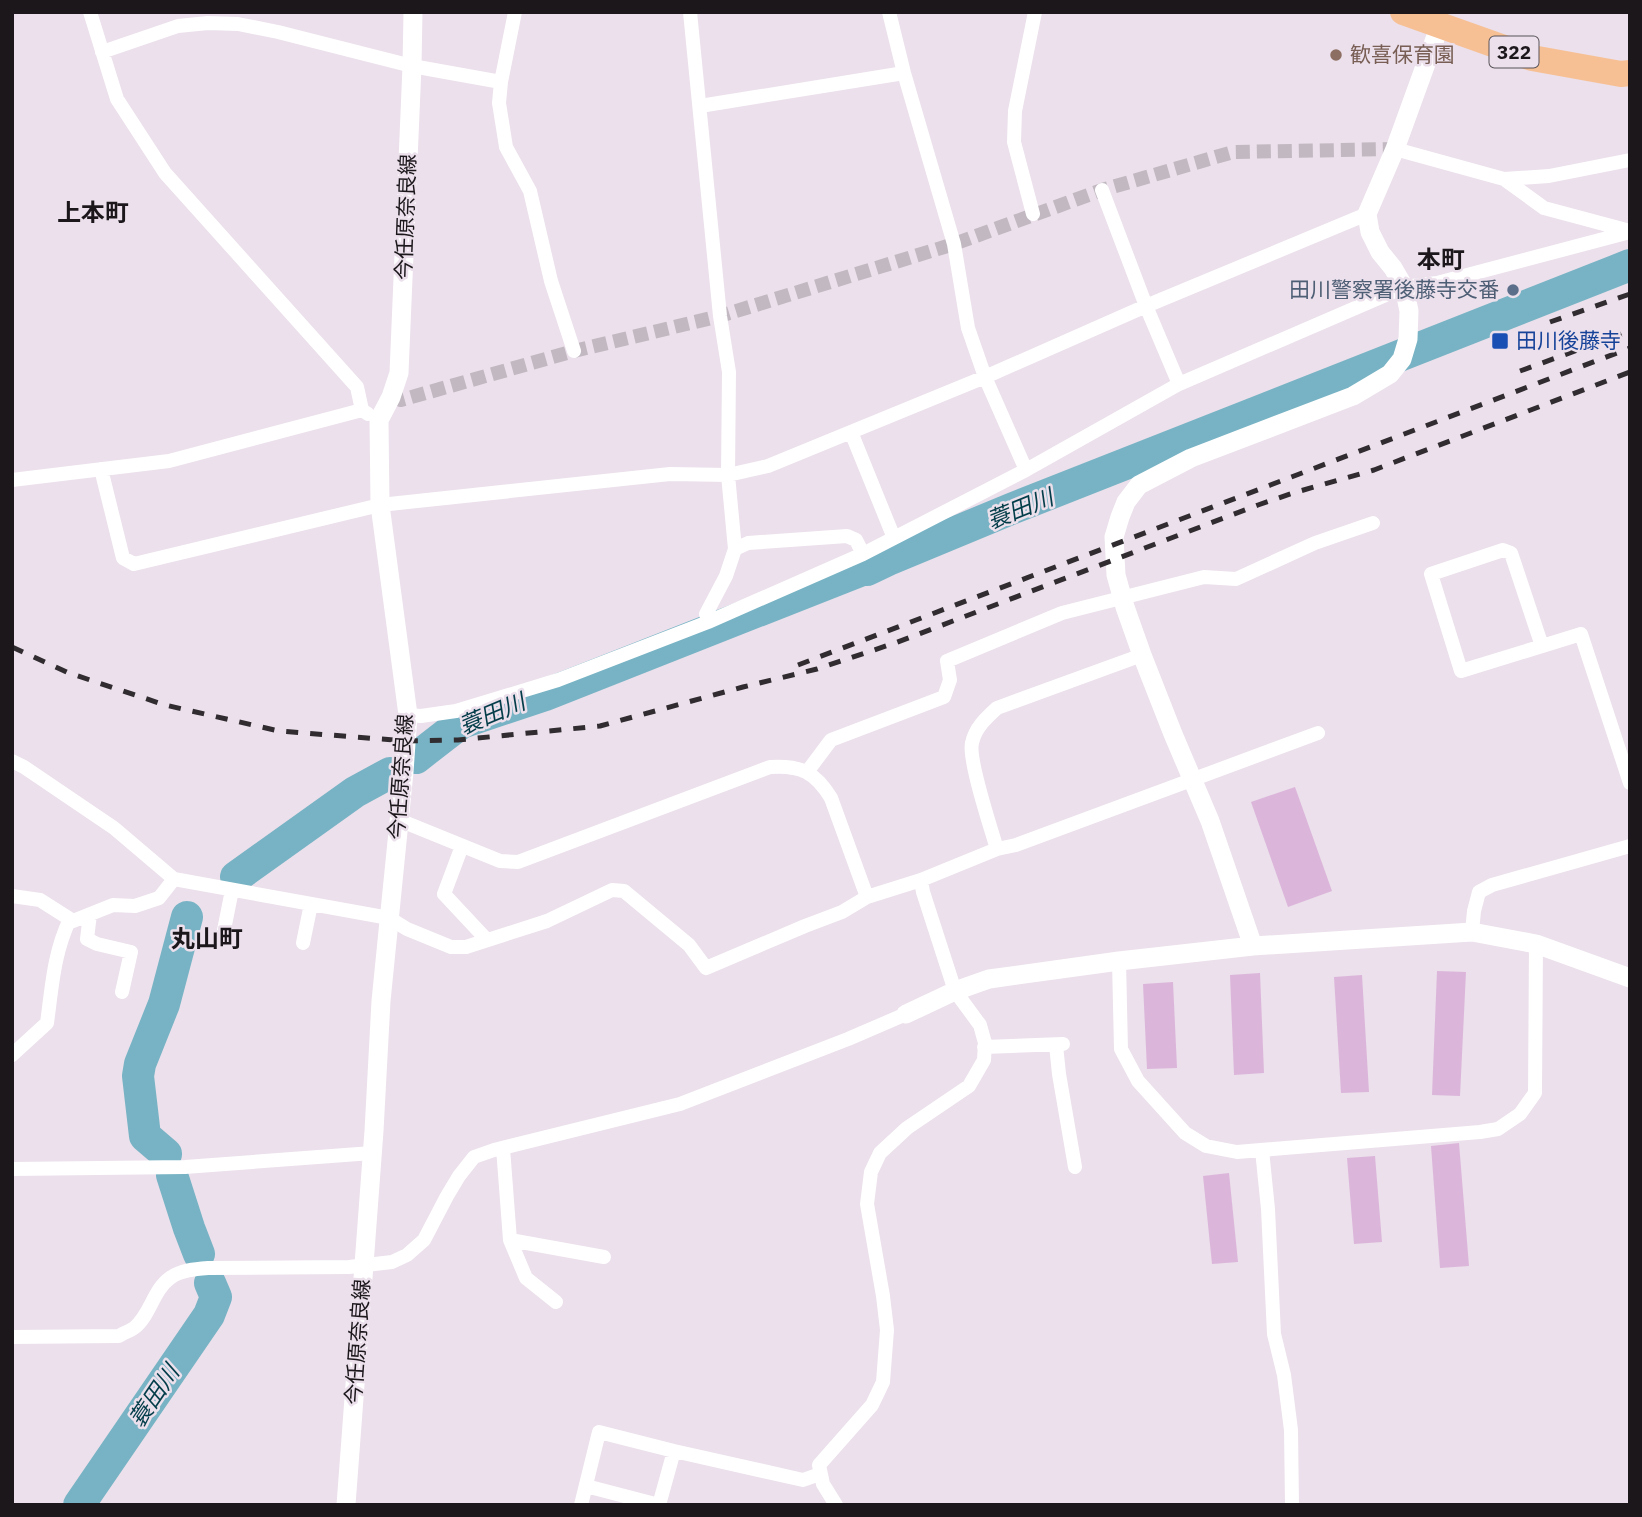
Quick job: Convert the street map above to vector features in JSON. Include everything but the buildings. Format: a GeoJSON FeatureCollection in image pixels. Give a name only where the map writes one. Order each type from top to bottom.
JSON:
{"type":"FeatureCollection","features":[{"type":"Feature","properties":{"kind":"highway","name":"322"},"geometry":{"type":"LineString","coordinates":[[1403,12],[1532,58],[1621,74],[1630,73]]}},
{"type":"Feature","properties":{"kind":"main road","name":"今任原奈良線"},"geometry":{"type":"LineString","coordinates":[[346,1505],[381,1001],[408,715],[370,415],[391,397],[399,373],[413,12]]}},
{"type":"Feature","properties":{"kind":"main road"},"geometry":{"type":"LineString","coordinates":[[1253,946],[1210,821],[1140,648],[1116,575],[1114,537],[1126,502],[1139,485],[1191,458],[1353,396],[1390,374],[1402,359],[1408,339],[1409,311],[1404,287],[1380,252],[1370,232],[1367,214],[1395,149],[1440,25]]}},
{"type":"Feature","properties":{"kind":"main road"},"geometry":{"type":"LineString","coordinates":[[906,1014],[955,991],[989,979],[1253,946],[1472,932],[1536,944],[1630,978]]}},
{"type":"Feature","properties":{"kind":"street"},"geometry":{"type":"LineString","coordinates":[[12,480],[169,461],[370,415],[357,387],[165,173],[117,99],[90,12]]}},
{"type":"Feature","properties":{"kind":"street"},"geometry":{"type":"LineString","coordinates":[[515,12],[499,103],[506,147],[530,191],[551,281],[574,351]]}},
{"type":"Feature","properties":{"kind":"street"},"geometry":{"type":"LineString","coordinates":[[690,12],[720,316],[729,372],[728,474],[735,549],[726,576],[706,614],[708,622]]}},
{"type":"Feature","properties":{"kind":"street"},"geometry":{"type":"LineString","coordinates":[[889,12],[954,244],[968,328],[985,377],[1026,470]]}},
{"type":"Feature","properties":{"kind":"street"},"geometry":{"type":"LineString","coordinates":[[1033,214],[1014,142],[1015,111],[1035,12]]}},
{"type":"Feature","properties":{"kind":"street"},"geometry":{"type":"LineString","coordinates":[[102,52],[178,26],[238,24],[412,66],[501,82]]}},
{"type":"Feature","properties":{"kind":"street"},"geometry":{"type":"LineString","coordinates":[[700,106],[904,73]]}},
{"type":"Feature","properties":{"kind":"street"},"geometry":{"type":"LineString","coordinates":[[1395,149],[1504,179],[1549,176],[1630,160]]}},
{"type":"Feature","properties":{"kind":"street"},"geometry":{"type":"LineString","coordinates":[[1504,179],[1544,208],[1630,232]]}},
{"type":"Feature","properties":{"kind":"street"},"geometry":{"type":"LineString","coordinates":[[1102,190],[1146,306],[1180,384]]}},
{"type":"Feature","properties":{"kind":"street"},"geometry":{"type":"LineString","coordinates":[[101,470],[123,558],[134,564],[380,505],[670,474],[728,474],[768,466],[985,377],[1146,306],[1367,214]]}},
{"type":"Feature","properties":{"kind":"street"},"geometry":{"type":"LineString","coordinates":[[408,715],[456,711],[558,680],[708,622],[863,554],[1026,470],[1180,384],[1404,287],[1437,283],[1630,232]]}},
{"type":"Feature","properties":{"kind":"street"},"geometry":{"type":"LineString","coordinates":[[851,432],[894,538]]}},
{"type":"Feature","properties":{"kind":"street"},"geometry":{"type":"LineString","coordinates":[[807,772],[831,740],[944,697],[950,680],[947,661],[1062,613],[1204,577],[1236,579],[1315,543],[1373,523]]}},
{"type":"Feature","properties":{"kind":"street"},"geometry":{"type":"LineString","coordinates":[[735,549],[748,543],[846,536],[856,540],[863,554]]}},
{"type":"Feature","properties":{"kind":"street"},"geometry":{"type":"LineString","coordinates":[[1542,646],[1511,553],[1503,550],[1431,573],[1461,671],[1581,634],[1630,783]]}},
{"type":"Feature","properties":{"kind":"street"},"geometry":{"type":"LineString","coordinates":[[997,849],[972,755],[971,744],[981,723],[996,708],[1140,648]]}},
{"type":"Feature","properties":{"kind":"street"},"geometry":{"type":"LineString","coordinates":[[12,761],[114,828],[174,879],[389,918],[407,929],[451,947],[466,947],[547,921],[612,890],[624,891],[689,945],[706,968],[842,912],[867,897],[921,880],[997,849],[1016,845],[1318,733]]}},
{"type":"Feature","properties":{"kind":"street"},"geometry":{"type":"LineString","coordinates":[[399,820],[500,861],[518,862],[770,767],[789,766],[807,772],[822,785],[831,798],[867,897]]}},
{"type":"Feature","properties":{"kind":"street"},"geometry":{"type":"LineString","coordinates":[[462,846],[444,894],[487,940]]}},
{"type":"Feature","properties":{"kind":"street"},"geometry":{"type":"LineString","coordinates":[[1472,932],[1479,892],[1492,885],[1630,846]]}},
{"type":"Feature","properties":{"kind":"street"},"geometry":{"type":"LineString","coordinates":[[12,896],[40,900],[74,920],[113,905],[135,906],[159,898],[174,879]]}},
{"type":"Feature","properties":{"kind":"street"},"geometry":{"type":"LineString","coordinates":[[836,1505],[822,1484],[819,1465],[872,1405],[883,1382],[887,1329],[867,1204],[871,1172],[880,1153],[907,1128],[969,1086],[984,1060],[980,1025],[955,991],[921,880]]}},
{"type":"Feature","properties":{"kind":"street"},"geometry":{"type":"LineString","coordinates":[[224,930],[232,890]]}},
{"type":"Feature","properties":{"kind":"street"},"geometry":{"type":"LineString","coordinates":[[303,943],[311,904]]}},
{"type":"Feature","properties":{"kind":"street"},"geometry":{"type":"LineString","coordinates":[[90,914],[87,939],[131,953],[122,992]]}},
{"type":"Feature","properties":{"kind":"street"},"geometry":{"type":"LineString","coordinates":[[12,1055],[47,1023],[61,938],[70,919]]}},
{"type":"Feature","properties":{"kind":"street"},"geometry":{"type":"LineString","coordinates":[[1119,961],[1121,1049],[1138,1081],[1185,1133],[1206,1146],[1237,1152],[1480,1132],[1498,1129],[1520,1114],[1535,1093],[1536,944]]}},
{"type":"Feature","properties":{"kind":"street"},"geometry":{"type":"LineString","coordinates":[[12,1336],[118,1336],[134,1328],[144,1317],[169,1278],[187,1270],[363,1266],[392,1262],[407,1255],[424,1240],[446,1196],[474,1157],[680,1104],[906,1014]]}},
{"type":"Feature","properties":{"kind":"street"},"geometry":{"type":"LineString","coordinates":[[984,1047],[1061,1045],[1059,1074],[1075,1167]]}},
{"type":"Feature","properties":{"kind":"street"},"geometry":{"type":"LineString","coordinates":[[503,1148],[510,1240],[526,1279],[556,1302]]}},
{"type":"Feature","properties":{"kind":"street"},"geometry":{"type":"LineString","coordinates":[[1262,1150],[1268,1209],[1274,1334],[1284,1375],[1291,1430],[1292,1505]]}},
{"type":"Feature","properties":{"kind":"street"},"geometry":{"type":"LineString","coordinates":[[12,1168],[186,1167],[372,1153]]}},
{"type":"Feature","properties":{"kind":"street"},"geometry":{"type":"LineString","coordinates":[[510,1240],[604,1257]]}},
{"type":"Feature","properties":{"kind":"street"},"geometry":{"type":"LineString","coordinates":[[581,1505],[599,1432],[803,1480],[820,1474]]}},
{"type":"Feature","properties":{"kind":"street"},"geometry":{"type":"LineString","coordinates":[[586,1486],[659,1505],[674,1451]]}},
{"type":"Feature","properties":{"kind":"waterway","name":"蓑田川"},"geometry":{"type":"LineString","coordinates":[[416,758],[461,723],[545,695],[867,570],[1011,509],[1630,265]]}},
{"type":"Feature","properties":{"kind":"waterway","name":"蓑田川"},"geometry":{"type":"LineString","coordinates":[[236,877],[355,792],[390,773]]}},
{"type":"Feature","properties":{"kind":"waterway","name":"蓑田川"},"geometry":{"type":"LineString","coordinates":[[166,1154],[145,1136],[138,1076],[140,1064],[164,1004],[187,917]]}},
{"type":"Feature","properties":{"kind":"waterway","name":"蓑田川"},"geometry":{"type":"LineString","coordinates":[[172,1175],[199,1254]]}},
{"type":"Feature","properties":{"kind":"waterway","name":"蓑田川"},"geometry":{"type":"LineString","coordinates":[[79,1505],[209,1315],[216,1297],[210,1283]]}},
{"type":"Feature","properties":{"kind":"tunnel"},"geometry":{"type":"LineString","coordinates":[[391,397],[401,400],[574,351],[720,316],[954,244],[1102,190],[1233,152],[1395,149]]}},
{"type":"Feature","properties":{"kind":"railway"},"geometry":{"type":"LineString","coordinates":[[1550,322],[1630,294]]}},
{"type":"Feature","properties":{"kind":"railway"},"geometry":{"type":"LineString","coordinates":[[1520,371],[1630,331]]}},
{"type":"Feature","properties":{"kind":"railway"},"geometry":{"type":"LineString","coordinates":[[798,665],[1630,348]]}},
{"type":"Feature","properties":{"kind":"railway"},"geometry":{"type":"LineString","coordinates":[[12,647],[69,673],[165,705],[279,731],[406,741],[458,740],[600,726],[817,669],[895,643],[1258,505],[1374,470],[1630,372]]}},
{"type":"Feature","properties":{"kind":"place","name":"歓喜保育園"},"geometry":{"type":"Point","coordinates":[1336,55]}},
{"type":"Feature","properties":{"kind":"place","name":"田川警察署後藤寺交番"},"geometry":{"type":"Point","coordinates":[1513,290]}},
{"type":"Feature","properties":{"kind":"place","name":"田川後藤寺"},"geometry":{"type":"Point","coordinates":[1500,341]}},
{"type":"Feature","properties":{"kind":"district","name":"上本町"},"geometry":{"type":"Point","coordinates":[93,213]}},
{"type":"Feature","properties":{"kind":"district","name":"本町"},"geometry":{"type":"Point","coordinates":[1441,260]}},
{"type":"Feature","properties":{"kind":"district","name":"丸山町"},"geometry":{"type":"Point","coordinates":[207,939]}}]}
